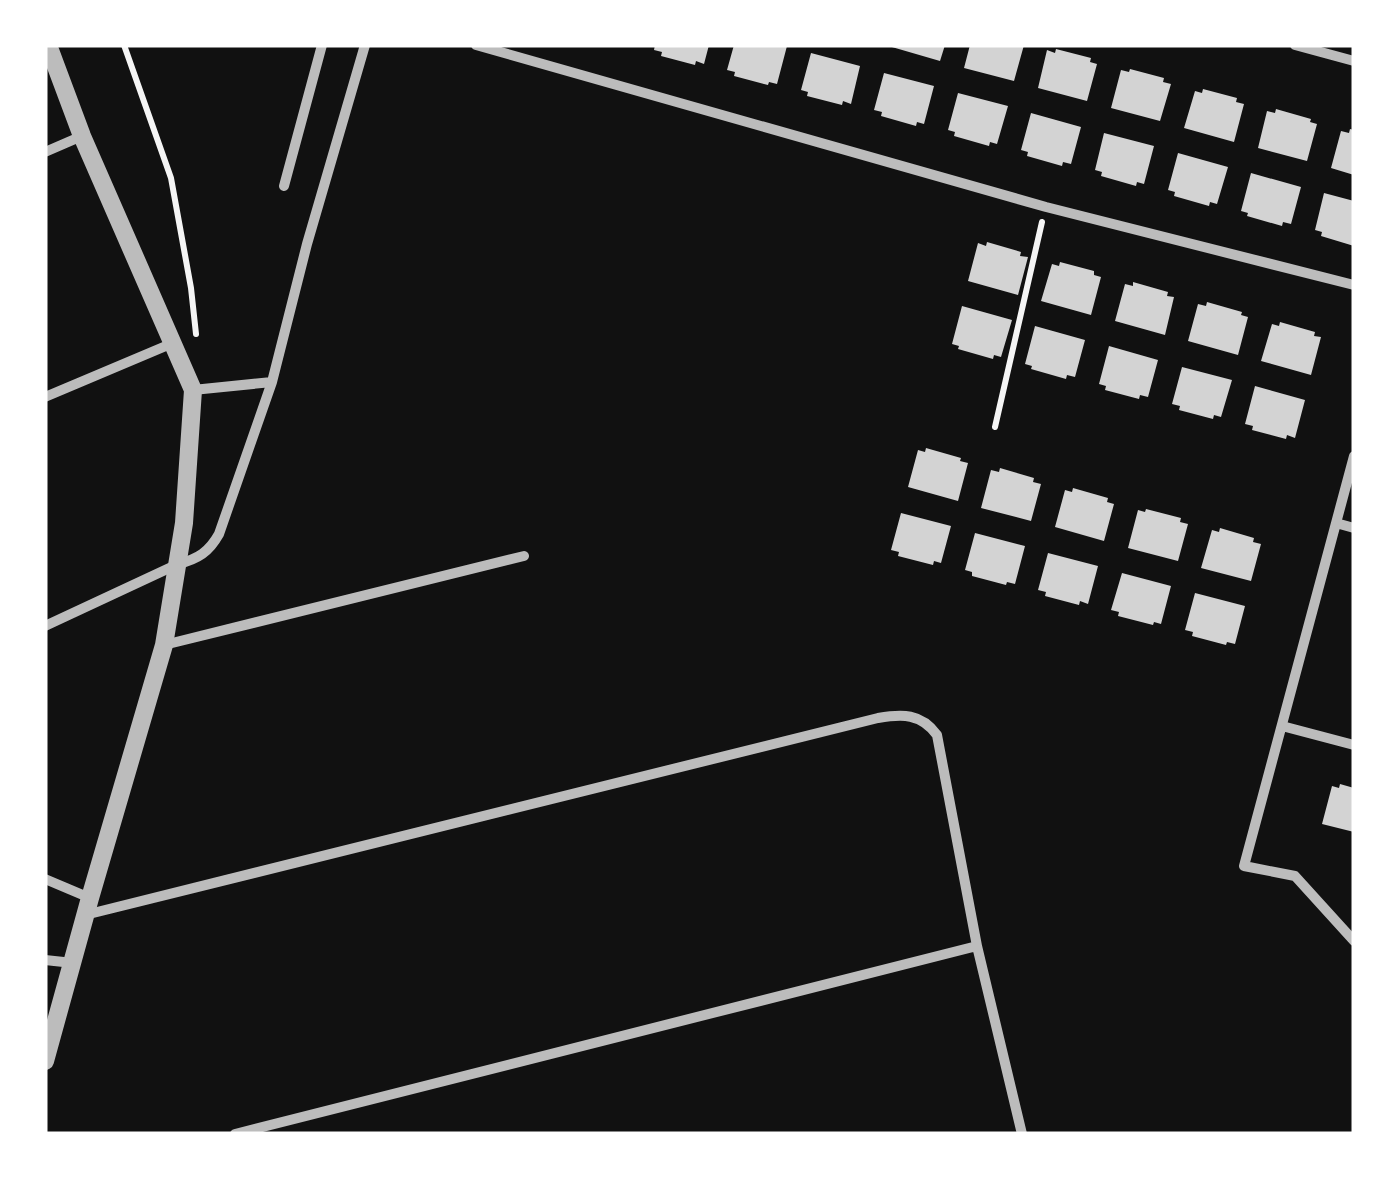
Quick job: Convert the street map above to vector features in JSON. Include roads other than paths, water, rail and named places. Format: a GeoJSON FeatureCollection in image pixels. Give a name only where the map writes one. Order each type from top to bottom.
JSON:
{"type":"FeatureCollection","features":[{"type":"Feature","properties":{"kind":"street"},"geometry":{"type":"LineString","coordinates":[[45,1062],[164,646],[178,564],[193,390],[82,136],[48,45]]}},
{"type":"Feature","properties":{"kind":"street"},"geometry":{"type":"LineString","coordinates":[[284,186],[322,45]]}},
{"type":"Feature","properties":{"kind":"street"},"geometry":{"type":"LineString","coordinates":[[45,626],[203,554],[213,545],[272,382],[365,45]]}},
{"type":"Feature","properties":{"kind":"street"},"geometry":{"type":"LineString","coordinates":[[476,45],[1046,206],[1354,285]]}},
{"type":"Feature","properties":{"kind":"street"},"geometry":{"type":"LineString","coordinates":[[1296,45],[1354,61]]}},
{"type":"Feature","properties":{"kind":"street"},"geometry":{"type":"LineString","coordinates":[[45,152],[82,136]]}},
{"type":"Feature","properties":{"kind":"street"},"geometry":{"type":"LineString","coordinates":[[45,398],[173,344]]}},
{"type":"Feature","properties":{"kind":"street"},"geometry":{"type":"LineString","coordinates":[[193,390],[272,382]]}},
{"type":"Feature","properties":{"kind":"street"},"geometry":{"type":"LineString","coordinates":[[1354,456],[1244,866],[1296,876],[1354,941]]}},
{"type":"Feature","properties":{"kind":"street"},"geometry":{"type":"LineString","coordinates":[[1336,523],[1354,528]]}},
{"type":"Feature","properties":{"kind":"street"},"geometry":{"type":"LineString","coordinates":[[164,646],[524,556]]}},
{"type":"Feature","properties":{"kind":"street"},"geometry":{"type":"LineString","coordinates":[[45,878],[88,906],[902,714],[919,718],[937,734],[977,946],[1022,1134]]}},
{"type":"Feature","properties":{"kind":"street"},"geometry":{"type":"LineString","coordinates":[[1282,726],[1354,745]]}},
{"type":"Feature","properties":{"kind":"street"},"geometry":{"type":"LineString","coordinates":[[235,1134],[977,946]]}},
{"type":"Feature","properties":{"kind":"street"},"geometry":{"type":"LineString","coordinates":[[45,960],[73,963]]}}]}
